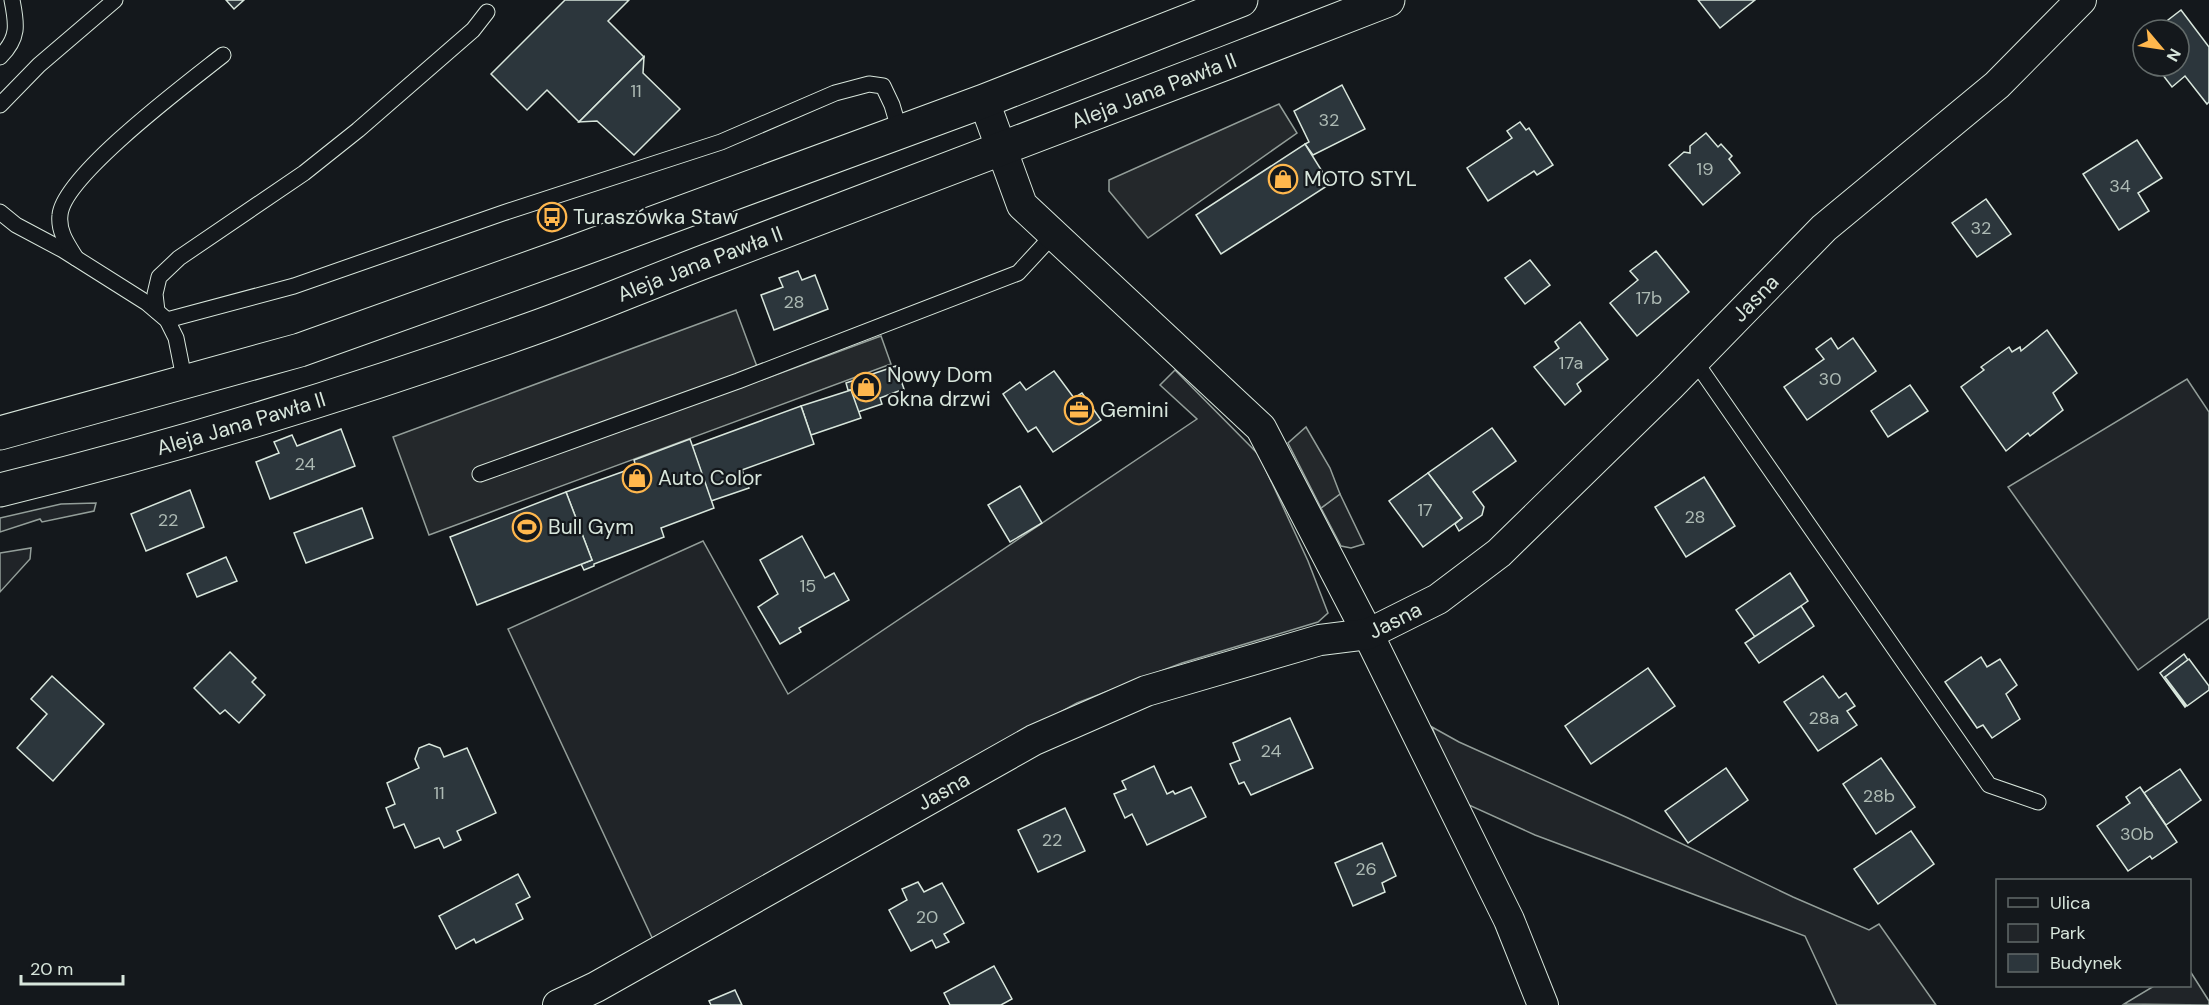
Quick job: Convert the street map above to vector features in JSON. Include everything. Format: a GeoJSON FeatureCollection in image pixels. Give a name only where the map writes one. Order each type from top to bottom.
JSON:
{"type":"FeatureCollection","features":[{"type":"Feature","properties":{"kind":"main road"},"geometry":{"type":"LineString","coordinates":[[0,433],[300,350],[984,101],[1241,0]]}},
{"type":"Feature","properties":{"kind":"main road","name":"Aleja Jana Pawła II"},"geometry":{"type":"LineString","coordinates":[[0,490],[79,471],[301,407],[511,336],[1003,150],[1388,0]]}},
{"type":"Feature","properties":{"kind":"street","name":"Jasna"},"geometry":{"type":"LineString","coordinates":[[558,1005],[617,975],[1034,740],[1146,691],[1320,640],[1368,634],[1438,600],[1499,553],[1695,361],[1824,228],[1998,85],[2081,0]]}},
{"type":"Feature","properties":{"kind":"street"},"geometry":{"type":"LineString","coordinates":[[984,101],[1022,205],[1260,428],[1368,634],[1509,920],[1544,1005]]}},
{"type":"Feature","properties":{"kind":"lane"},"geometry":{"type":"LineString","coordinates":[[0,57],[10,46],[17,26],[12,0]]}},
{"type":"Feature","properties":{"kind":"lane"},"geometry":{"type":"LineString","coordinates":[[0,105],[39,65],[115,0]]}},
{"type":"Feature","properties":{"kind":"lane"},"geometry":{"type":"LineString","coordinates":[[185,383],[176,338],[162,316],[155,294],[159,277],[179,258],[303,173],[348,138],[473,30],[487,12]]}},
{"type":"Feature","properties":{"kind":"lane"},"geometry":{"type":"LineString","coordinates":[[76,258],[62,233],[60,215],[65,197],[82,176],[148,115],[223,54]]}},
{"type":"Feature","properties":{"kind":"lane"},"geometry":{"type":"LineString","coordinates":[[0,212],[16,225],[76,258],[162,316],[294,286],[503,213],[721,142],[835,93],[869,84],[883,86],[892,105],[900,132]]}},
{"type":"Feature","properties":{"kind":"lane"},"geometry":{"type":"LineString","coordinates":[[480,474],[738,381],[1018,273],[1054,234]]}},
{"type":"Feature","properties":{"kind":"lane"},"geometry":{"type":"LineString","coordinates":[[1695,361],[1989,785],[2038,802]]}},
{"type":"Feature","properties":{"kind":"green space"},"geometry":{"type":"Polygon","coordinates":[[[1175,370],[1259,455],[1308,561],[1328,613],[1318,622],[1182,663],[1077,703],[921,788],[655,944],[508,629],[703,541],[788,694],[1197,419],[1160,385],[1175,370]]]}},
{"type":"Feature","properties":{"kind":"green space"},"geometry":{"type":"Polygon","coordinates":[[[2187,379],[2209,412],[2209,618],[2138,670],[2008,487],[2187,379]]]}},
{"type":"Feature","properties":{"kind":"green space"},"geometry":{"type":"Polygon","coordinates":[[[1340,494],[1364,544],[1351,548],[1341,546],[1321,508],[1340,494]]]}},
{"type":"Feature","properties":{"kind":"green space"},"geometry":{"type":"Polygon","coordinates":[[[96,503],[94,511],[42,522],[40,519],[0,532],[0,518],[61,504],[96,503]]]}},
{"type":"Feature","properties":{"kind":"green space"},"geometry":{"type":"Polygon","coordinates":[[[31,548],[30,559],[0,592],[0,553],[31,548]]]}},
{"type":"Feature","properties":{"kind":"green space"},"geometry":{"type":"Polygon","coordinates":[[[1432,727],[1459,742],[1628,818],[1793,897],[1869,930],[1879,924],[1936,1005],[1837,1005],[1805,936],[1535,835],[1460,801],[1432,727]]]}},
{"type":"Feature","properties":{"kind":"green space"},"geometry":{"type":"Polygon","coordinates":[[[2191,973],[2209,1001],[2209,1005],[2124,1004],[2152,987],[2191,987],[2191,973]]]}},
{"type":"Feature","properties":{"kind":"shaded area"},"geometry":{"type":"Polygon","coordinates":[[[1279,104],[1297,133],[1148,238],[1109,191],[1109,180],[1279,104]]]}},
{"type":"Feature","properties":{"kind":"shaded area"},"geometry":{"type":"Polygon","coordinates":[[[736,310],[762,380],[881,336],[891,364],[429,535],[393,437],[736,310]]]}},
{"type":"Feature","properties":{"kind":"shaded area"},"geometry":{"type":"Polygon","coordinates":[[[1306,427],[1330,468],[1340,494],[1321,508],[1288,443],[1306,427]]]}},
{"type":"Feature","properties":{"kind":"building"},"geometry":{"type":"Polygon","coordinates":[[[226,0],[244,0],[234,9],[226,0]]]}},
{"type":"Feature","properties":{"kind":"building"},"geometry":{"type":"Polygon","coordinates":[[[565,0],[629,0],[608,21],[644,57],[579,122],[547,90],[527,110],[491,74],[565,0]]]}},
{"type":"Feature","properties":{"kind":"building"},"geometry":{"type":"Polygon","coordinates":[[[1698,0],[1755,0],[1720,28],[1698,0]]]}},
{"type":"Feature","properties":{"kind":"building"},"geometry":{"type":"Polygon","coordinates":[[[2181,10],[2187,18],[2171,18],[2181,10]]]}},
{"type":"Feature","properties":{"kind":"building"},"geometry":{"type":"Polygon","coordinates":[[[2191,23],[2209,47],[2209,102],[2207,104],[2187,78],[2191,78],[2191,23]]]}},
{"type":"Feature","properties":{"kind":"building"},"geometry":{"type":"Polygon","coordinates":[[[644,57],[643,73],[680,109],[634,155],[597,121],[579,122],[644,57]]]}},
{"type":"Feature","properties":{"kind":"building"},"geometry":{"type":"Polygon","coordinates":[[[2165,78],[2183,78],[2172,87],[2165,78]]]}},
{"type":"Feature","properties":{"kind":"building"},"geometry":{"type":"Polygon","coordinates":[[[1342,85],[1365,129],[1313,155],[1305,144],[1309,142],[1294,111],[1342,85]]]}},
{"type":"Feature","properties":{"kind":"building"},"geometry":{"type":"Polygon","coordinates":[[[1520,122],[1526,130],[1529,128],[1553,165],[1537,175],[1534,171],[1488,201],[1467,168],[1512,138],[1507,131],[1520,122]]]}},
{"type":"Feature","properties":{"kind":"building"},"geometry":{"type":"Polygon","coordinates":[[[1706,133],[1718,147],[1721,144],[1732,156],[1729,159],[1740,173],[1703,205],[1669,165],[1684,152],[1690,153],[1690,146],[1706,133]]]}},
{"type":"Feature","properties":{"kind":"building"},"geometry":{"type":"Polygon","coordinates":[[[2137,140],[2162,178],[2138,193],[2149,211],[2119,230],[2083,174],[2137,140]]]}},
{"type":"Feature","properties":{"kind":"building"},"geometry":{"type":"Polygon","coordinates":[[[1305,144],[1330,184],[1221,254],[1196,215],[1305,144]]]}},
{"type":"Feature","properties":{"kind":"building"},"geometry":{"type":"Polygon","coordinates":[[[1986,199],[2011,234],[1977,257],[1952,223],[1986,199]]]}},
{"type":"Feature","properties":{"kind":"building"},"geometry":{"type":"Polygon","coordinates":[[[1656,251],[1689,292],[1637,336],[1610,303],[1638,280],[1630,271],[1656,251]]]}},
{"type":"Feature","properties":{"kind":"building"},"geometry":{"type":"Polygon","coordinates":[[[1530,260],[1550,285],[1525,304],[1505,278],[1530,260]]]}},
{"type":"Feature","properties":{"kind":"building"},"geometry":{"type":"Polygon","coordinates":[[[798,271],[802,280],[815,275],[828,309],[774,330],[761,295],[783,287],[779,278],[798,271]]]}},
{"type":"Feature","properties":{"kind":"building"},"geometry":{"type":"Polygon","coordinates":[[[1580,322],[1608,359],[1577,384],[1581,391],[1565,405],[1534,367],[1559,348],[1555,342],[1580,322]]]}},
{"type":"Feature","properties":{"kind":"building"},"geometry":{"type":"Polygon","coordinates":[[[2047,330],[2077,373],[2053,393],[2063,410],[2030,436],[2028,433],[2006,451],[1961,387],[1984,370],[1981,367],[2009,347],[2012,352],[2020,347],[2021,351],[2047,330]]]}},
{"type":"Feature","properties":{"kind":"building"},"geometry":{"type":"Polygon","coordinates":[[[1831,338],[1838,349],[1853,338],[1876,371],[1807,420],[1784,387],[1824,359],[1816,349],[1831,338]]]}},
{"type":"Feature","properties":{"kind":"building"},"geometry":{"type":"Polygon","coordinates":[[[896,366],[904,389],[880,398],[882,404],[858,412],[851,390],[848,390],[846,383],[896,366]]]}},
{"type":"Feature","properties":{"kind":"building"},"geometry":{"type":"Polygon","coordinates":[[[1054,371],[1074,398],[1082,393],[1101,420],[1053,452],[1036,427],[1028,432],[1003,394],[1020,382],[1026,390],[1054,371]]]}},
{"type":"Feature","properties":{"kind":"building"},"geometry":{"type":"Polygon","coordinates":[[[1910,385],[1928,411],[1888,437],[1871,411],[1910,385]]]}},
{"type":"Feature","properties":{"kind":"building"},"geometry":{"type":"Polygon","coordinates":[[[851,390],[861,418],[811,435],[801,406],[851,390]]]}},
{"type":"Feature","properties":{"kind":"building"},"geometry":{"type":"Polygon","coordinates":[[[801,406],[814,444],[742,470],[749,488],[711,501],[692,446],[801,406]]]}},
{"type":"Feature","properties":{"kind":"building"},"geometry":{"type":"Polygon","coordinates":[[[1492,428],[1516,461],[1473,492],[1484,507],[1482,515],[1459,531],[1455,524],[1462,518],[1428,473],[1492,428]]]}},
{"type":"Feature","properties":{"kind":"building"},"geometry":{"type":"Polygon","coordinates":[[[341,429],[355,466],[270,499],[256,462],[279,453],[274,442],[292,435],[297,446],[341,429]]]}},
{"type":"Feature","properties":{"kind":"building"},"geometry":{"type":"Polygon","coordinates":[[[690,439],[714,508],[661,528],[664,537],[584,570],[581,564],[592,560],[566,492],[636,467],[634,460],[690,439]]]}},
{"type":"Feature","properties":{"kind":"building"},"geometry":{"type":"Polygon","coordinates":[[[1428,473],[1462,518],[1423,547],[1389,501],[1428,473]]]}},
{"type":"Feature","properties":{"kind":"building"},"geometry":{"type":"Polygon","coordinates":[[[1704,477],[1735,526],[1686,557],[1655,507],[1704,477]]]}},
{"type":"Feature","properties":{"kind":"building"},"geometry":{"type":"Polygon","coordinates":[[[1020,486],[1042,523],[1010,542],[988,505],[1020,486]]]}},
{"type":"Feature","properties":{"kind":"building"},"geometry":{"type":"Polygon","coordinates":[[[190,490],[204,527],[146,551],[131,514],[190,490]]]}},
{"type":"Feature","properties":{"kind":"building"},"geometry":{"type":"Polygon","coordinates":[[[566,492],[592,560],[477,605],[450,537],[566,492]]]}},
{"type":"Feature","properties":{"kind":"building"},"geometry":{"type":"Polygon","coordinates":[[[362,508],[373,538],[306,563],[294,533],[362,508]]]}},
{"type":"Feature","properties":{"kind":"building"},"geometry":{"type":"Polygon","coordinates":[[[802,536],[825,578],[834,573],[849,600],[799,628],[801,632],[780,644],[758,607],[778,594],[760,560],[802,536]]]}},
{"type":"Feature","properties":{"kind":"building"},"geometry":{"type":"Polygon","coordinates":[[[226,557],[237,581],[197,597],[187,574],[226,557]]]}},
{"type":"Feature","properties":{"kind":"building"},"geometry":{"type":"Polygon","coordinates":[[[1790,573],[1808,601],[1755,637],[1736,610],[1790,573]]]}},
{"type":"Feature","properties":{"kind":"building"},"geometry":{"type":"Polygon","coordinates":[[[1801,606],[1814,626],[1759,663],[1745,643],[1801,606]]]}},
{"type":"Feature","properties":{"kind":"building"},"geometry":{"type":"Polygon","coordinates":[[[230,652],[256,678],[252,682],[265,695],[239,723],[225,710],[220,714],[194,688],[230,652]]]}},
{"type":"Feature","properties":{"kind":"building"},"geometry":{"type":"Polygon","coordinates":[[[2184,654],[2188,660],[2165,677],[2185,707],[2160,673],[2184,654]]]}},
{"type":"Feature","properties":{"kind":"building"},"geometry":{"type":"Polygon","coordinates":[[[1981,657],[1987,667],[2000,659],[2017,685],[2006,694],[2020,719],[1992,738],[1983,725],[1977,728],[1945,682],[1981,657]]]}},
{"type":"Feature","properties":{"kind":"building"},"geometry":{"type":"Polygon","coordinates":[[[2189,659],[2209,686],[2209,690],[2187,706],[2165,677],[2189,659]]]}},
{"type":"Feature","properties":{"kind":"building"},"geometry":{"type":"Polygon","coordinates":[[[1648,668],[1675,706],[1591,764],[1565,726],[1648,668]]]}},
{"type":"Feature","properties":{"kind":"building"},"geometry":{"type":"Polygon","coordinates":[[[52,676],[104,724],[53,781],[17,748],[47,714],[31,699],[52,676]]]}},
{"type":"Feature","properties":{"kind":"building"},"geometry":{"type":"Polygon","coordinates":[[[1823,676],[1839,698],[1846,693],[1855,706],[1847,711],[1857,725],[1818,751],[1784,702],[1823,676]]]}},
{"type":"Feature","properties":{"kind":"building"},"geometry":{"type":"Polygon","coordinates":[[[1290,718],[1313,768],[1251,795],[1244,782],[1239,784],[1230,764],[1240,760],[1233,743],[1290,718]]]}},
{"type":"Feature","properties":{"kind":"building"},"geometry":{"type":"Polygon","coordinates":[[[429,744],[440,748],[444,757],[467,748],[496,813],[457,831],[461,840],[444,848],[439,838],[415,848],[404,824],[394,828],[386,808],[395,804],[387,783],[419,768],[415,759],[419,748],[429,744]]]}},
{"type":"Feature","properties":{"kind":"building"},"geometry":{"type":"Polygon","coordinates":[[[1881,758],[1915,807],[1876,834],[1843,784],[1881,758]]]}},
{"type":"Feature","properties":{"kind":"building"},"geometry":{"type":"Polygon","coordinates":[[[1154,766],[1167,794],[1173,791],[1175,794],[1191,787],[1206,817],[1147,845],[1132,814],[1125,818],[1114,794],[1126,789],[1122,781],[1154,766]]]}},
{"type":"Feature","properties":{"kind":"building"},"geometry":{"type":"Polygon","coordinates":[[[1726,768],[1748,800],[1688,843],[1665,811],[1726,768]]]}},
{"type":"Feature","properties":{"kind":"building"},"geometry":{"type":"Polygon","coordinates":[[[2180,769],[2201,800],[2166,825],[2144,793],[2180,769]]]}},
{"type":"Feature","properties":{"kind":"building"},"geometry":{"type":"Polygon","coordinates":[[[2140,787],[2177,842],[2152,859],[2150,856],[2128,871],[2097,826],[2130,803],[2126,797],[2140,787]]]}},
{"type":"Feature","properties":{"kind":"building"},"geometry":{"type":"Polygon","coordinates":[[[1065,808],[1085,851],[1038,872],[1018,830],[1065,808]]]}},
{"type":"Feature","properties":{"kind":"building"},"geometry":{"type":"Polygon","coordinates":[[[1911,831],[1934,864],[1878,904],[1854,869],[1911,831]]]}},
{"type":"Feature","properties":{"kind":"building"},"geometry":{"type":"Polygon","coordinates":[[[1382,843],[1396,876],[1382,883],[1385,892],[1353,906],[1335,863],[1382,843]]]}},
{"type":"Feature","properties":{"kind":"building"},"geometry":{"type":"Polygon","coordinates":[[[518,874],[530,897],[516,904],[523,919],[476,943],[474,939],[456,949],[439,916],[518,874]]]}},
{"type":"Feature","properties":{"kind":"building"},"geometry":{"type":"Polygon","coordinates":[[[918,882],[924,892],[942,883],[964,923],[944,934],[949,942],[936,948],[932,940],[911,951],[889,910],[907,900],[902,889],[918,882]]]}},
{"type":"Feature","properties":{"kind":"building"},"geometry":{"type":"Polygon","coordinates":[[[994,966],[1012,999],[1001,1005],[950,1005],[944,993],[994,966]]]}},
{"type":"Feature","properties":{"kind":"building"},"geometry":{"type":"Polygon","coordinates":[[[735,990],[742,1005],[711,1005],[709,1001],[735,990]]]}},
{"type":"Feature","properties":{"kind":"place","name":"MOTO STYL"},"geometry":{"type":"Point","coordinates":[1283,179]}},
{"type":"Feature","properties":{"kind":"place","name":"Turaszówka Staw"},"geometry":{"type":"Point","coordinates":[552,217]}},
{"type":"Feature","properties":{"kind":"place","name":"Nowy Dom okna drzwi"},"geometry":{"type":"Point","coordinates":[866,387]}},
{"type":"Feature","properties":{"kind":"place","name":"Gemini"},"geometry":{"type":"Point","coordinates":[1079,410]}},
{"type":"Feature","properties":{"kind":"place","name":"Auto Color"},"geometry":{"type":"Point","coordinates":[637,478]}},
{"type":"Feature","properties":{"kind":"place","name":"Bull Gym"},"geometry":{"type":"Point","coordinates":[527,527]}}]}
